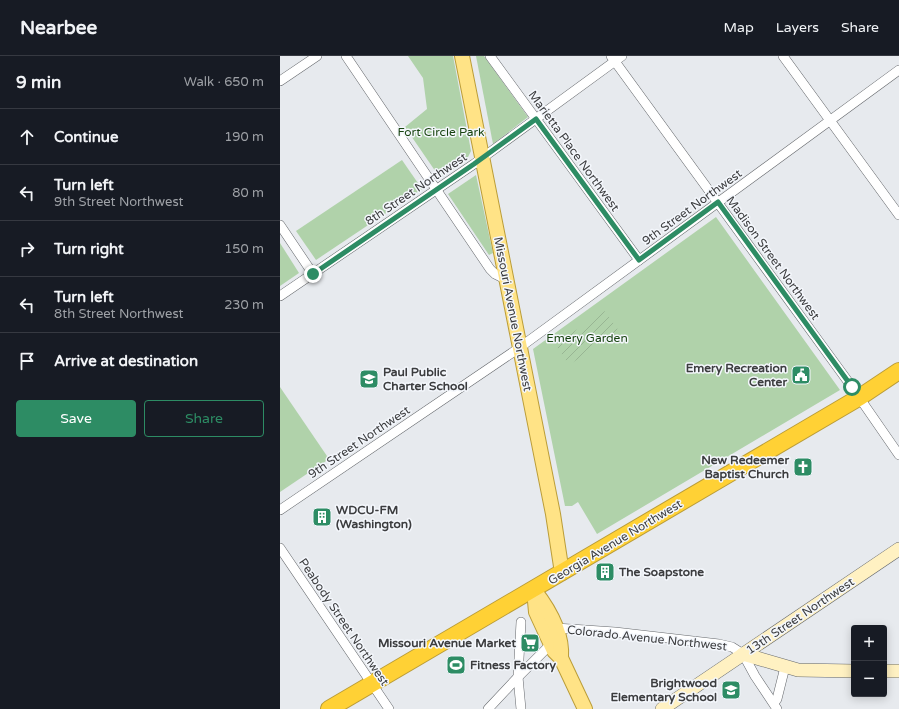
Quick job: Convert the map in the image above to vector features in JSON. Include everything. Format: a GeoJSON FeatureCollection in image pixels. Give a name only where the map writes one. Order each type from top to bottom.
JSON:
{"type":"FeatureCollection","features":[{"type":"Feature","properties":{"kind":"highway","name":"Georgia Avenue Northwest"},"geometry":{"type":"LineString","coordinates":[[329,709],[534,590],[860,397],[899,371]]}},
{"type":"Feature","properties":{"kind":"main road","name":"Missouri Avenue Northwest"},"geometry":{"type":"LineString","coordinates":[[462,56],[553,514],[562,573]]}},
{"type":"Feature","properties":{"kind":"main road"},"geometry":{"type":"LineString","coordinates":[[534,590],[547,606],[562,647],[562,658],[585,709]]}},
{"type":"Feature","properties":{"kind":"main road"},"geometry":{"type":"LineString","coordinates":[[534,590],[536,612],[554,651],[562,658]]}},
{"type":"Feature","properties":{"kind":"street"},"geometry":{"type":"LineString","coordinates":[[280,81],[317,56]]}},
{"type":"Feature","properties":{"kind":"street"},"geometry":{"type":"LineString","coordinates":[[346,56],[490,269],[495,274],[507,280]]}},
{"type":"Feature","properties":{"kind":"street","name":"Marietta Place Northwest"},"geometry":{"type":"LineString","coordinates":[[490,56],[639,260]]}},
{"type":"Feature","properties":{"kind":"street"},"geometry":{"type":"LineString","coordinates":[[783,56],[899,215]]}},
{"type":"Feature","properties":{"kind":"street","name":"8th Street Northwest"},"geometry":{"type":"LineString","coordinates":[[280,296],[483,158],[616,58]]}},
{"type":"Feature","properties":{"kind":"street","name":"Madison Street Northwest"},"geometry":{"type":"LineString","coordinates":[[616,58],[718,202],[860,397],[899,456]]}},
{"type":"Feature","properties":{"kind":"street","name":"9th Street Northwest"},"geometry":{"type":"LineString","coordinates":[[280,510],[520,348],[899,70]]}},
{"type":"Feature","properties":{"kind":"street"},"geometry":{"type":"LineString","coordinates":[[280,225],[313,274]]}},
{"type":"Feature","properties":{"kind":"street","name":"Peabody Street Northwest"},"geometry":{"type":"LineString","coordinates":[[280,548],[389,709]]}},
{"type":"Feature","properties":{"kind":"street","name":"13th Street Northwest"},"geometry":{"type":"LineString","coordinates":[[662,709],[899,549]]}},
{"type":"Feature","properties":{"kind":"street"},"geometry":{"type":"LineString","coordinates":[[521,622],[518,677],[521,709]]}},
{"type":"Feature","properties":{"kind":"street","name":"Colorado Avenue Northwest"},"geometry":{"type":"LineString","coordinates":[[556,628],[615,632],[719,644],[732,647],[743,654],[785,667],[804,670],[851,671]]}},
{"type":"Feature","properties":{"kind":"street"},"geometry":{"type":"LineString","coordinates":[[488,709],[551,644]]}},
{"type":"Feature","properties":{"kind":"street"},"geometry":{"type":"LineString","coordinates":[[743,654],[755,676],[776,706]]}},
{"type":"Feature","properties":{"kind":"street"},"geometry":{"type":"LineString","coordinates":[[776,706],[785,667]]}},
{"type":"Feature","properties":{"kind":"street"},"geometry":{"type":"LineString","coordinates":[[887,671],[899,671]]}},
{"type":"Feature","properties":{"kind":"green space","name":"Fort Circle Park"},"geometry":{"type":"Polygon","coordinates":[[[408,56],[453,56],[471,151],[467,159],[440,178],[405,127],[427,109],[423,78],[408,56]]]}},
{"type":"Feature","properties":{"kind":"green space"},"geometry":{"type":"Polygon","coordinates":[[[476,56],[484,56],[528,117],[493,144],[476,56]]]}},
{"type":"Feature","properties":{"kind":"green space","name":"Fort Circle Park"},"geometry":{"type":"Polygon","coordinates":[[[402,160],[422,189],[316,260],[296,231],[402,160]]]}},
{"type":"Feature","properties":{"kind":"green space"},"geometry":{"type":"Polygon","coordinates":[[[476,175],[493,253],[489,255],[448,194],[476,175]]]}},
{"type":"Feature","properties":{"kind":"green space"},"geometry":{"type":"Polygon","coordinates":[[[716,217],[840,390],[597,534],[578,502],[572,506],[565,506],[533,349],[716,217]]]}},
{"type":"Feature","properties":{"kind":"green space"},"geometry":{"type":"Polygon","coordinates":[[[280,243],[299,273],[280,286],[280,243]]]}},
{"type":"Feature","properties":{"kind":"green space","name":"Emery Garden"},"geometry":{"type":"Polygon","coordinates":[[[605,311],[619,331],[569,365],[555,344],[605,311]]]}},
{"type":"Feature","properties":{"kind":"green space"},"geometry":{"type":"Polygon","coordinates":[[[280,387],[329,459],[280,492],[280,387]]]}},
{"type":"Feature","properties":{"kind":"place","name":"Emery Recreation Center"},"geometry":{"type":"Point","coordinates":[801,375]}},
{"type":"Feature","properties":{"kind":"place","name":"Paul Public Charter School"},"geometry":{"type":"Point","coordinates":[369,379]}},
{"type":"Feature","properties":{"kind":"place","name":"New Redeemer Baptist Church"},"geometry":{"type":"Point","coordinates":[803,467]}},
{"type":"Feature","properties":{"kind":"place","name":"WDCU-FM (Washington)"},"geometry":{"type":"Point","coordinates":[322,517]}},
{"type":"Feature","properties":{"kind":"place","name":"The Soapstone"},"geometry":{"type":"Point","coordinates":[605,572]}},
{"type":"Feature","properties":{"kind":"place","name":"Missouri Avenue Market"},"geometry":{"type":"Point","coordinates":[530,643]}},
{"type":"Feature","properties":{"kind":"place","name":"Fitness Factory"},"geometry":{"type":"Point","coordinates":[456,665]}},
{"type":"Feature","properties":{"kind":"place","name":"Brightwood Elementary School"},"geometry":{"type":"Point","coordinates":[731,690]}},
{"type":"Feature","properties":{"kind":"route"},"geometry":{"type":"LineString","coordinates":[[313,274],[474,164],[536,119],[639,260],[718,202],[852,387]]}}]}
